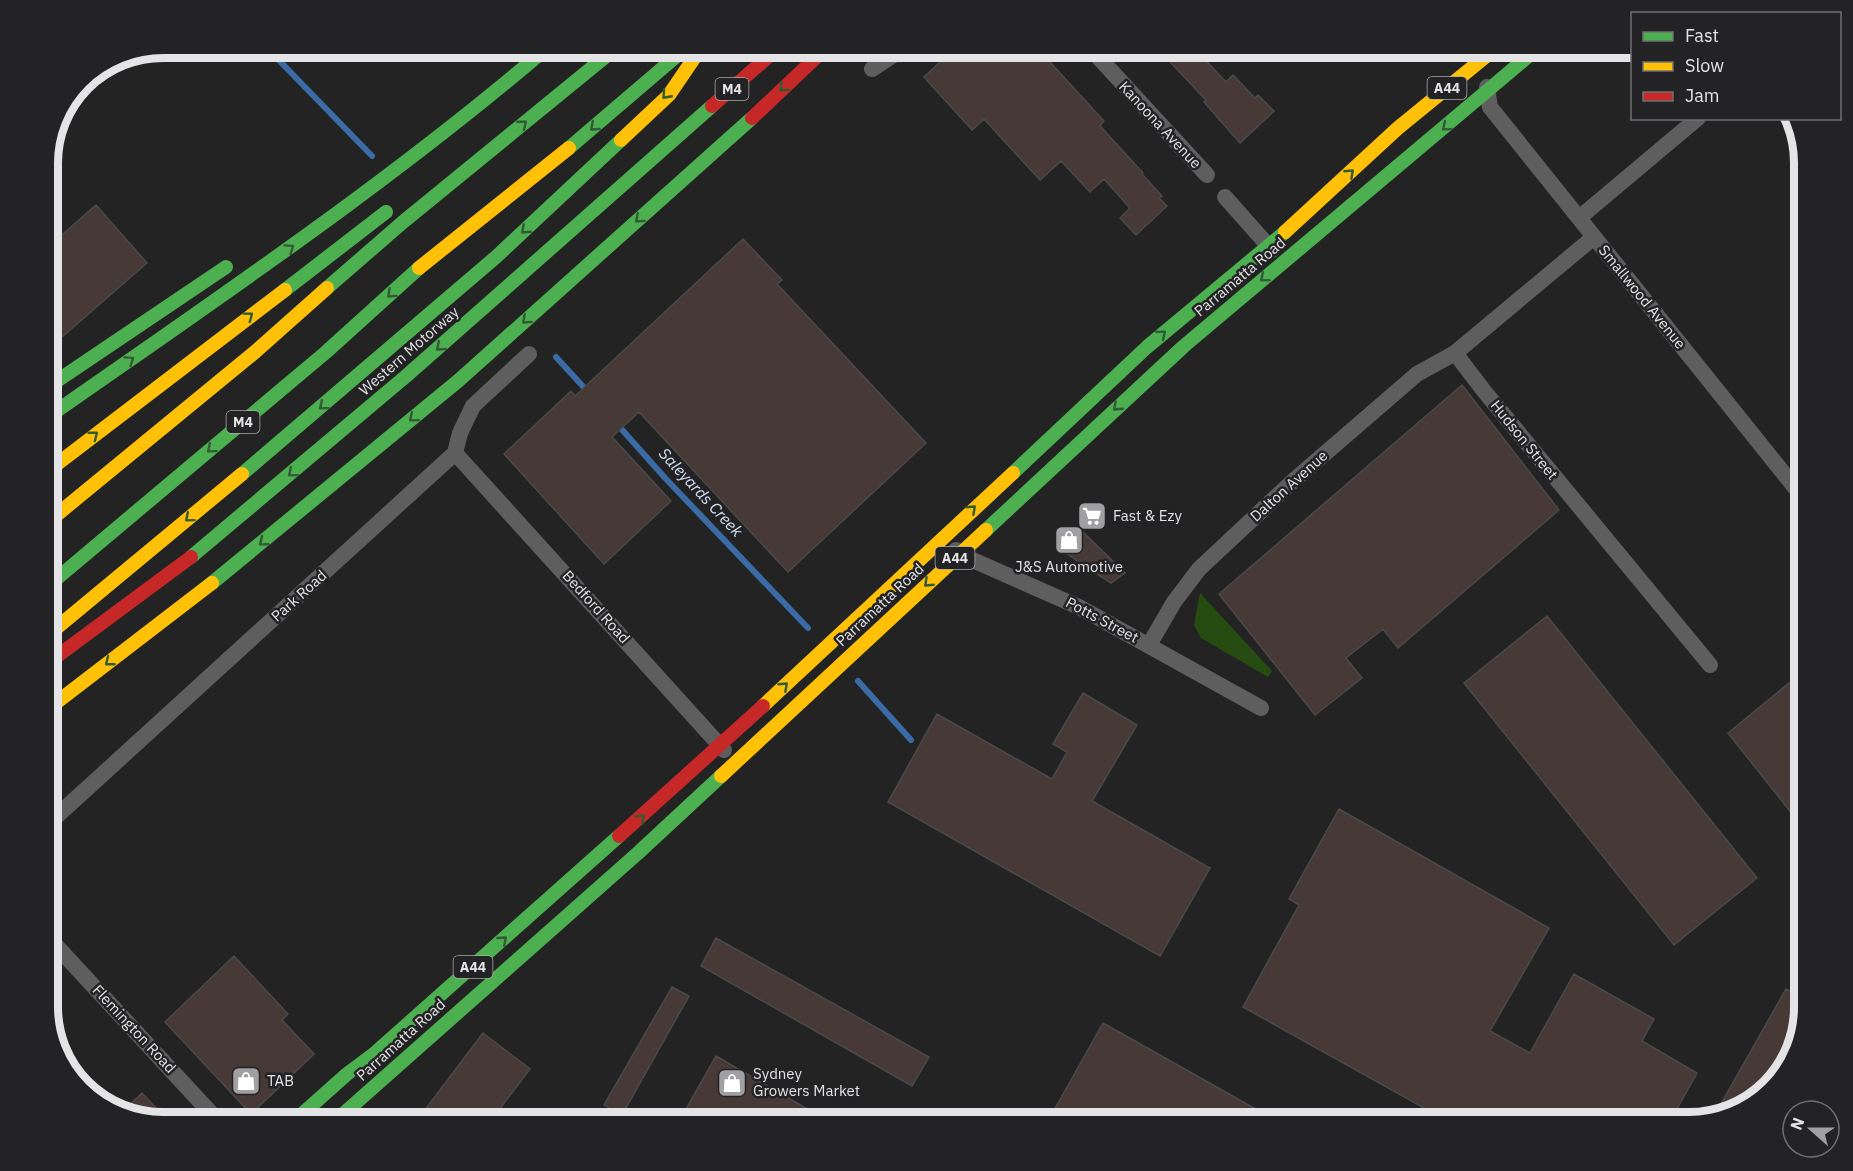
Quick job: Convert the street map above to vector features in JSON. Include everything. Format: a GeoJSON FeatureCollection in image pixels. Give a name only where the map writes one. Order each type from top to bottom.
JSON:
{"type":"FeatureCollection","features":[{"type":"Feature","properties":{"kind":"highway","name":"Parramatta Road"},"geometry":{"type":"LineString","coordinates":[[304,1112],[393,1037],[720,746],[1147,347],[1307,213],[1473,58]]}},
{"type":"Feature","properties":{"kind":"highway","name":"Parramatta Road"},"geometry":{"type":"LineString","coordinates":[[345,1112],[638,853],[1150,376],[1526,58]]}},
{"type":"Feature","properties":{"kind":"highway"},"geometry":{"type":"LineString","coordinates":[[59,409],[371,189],[401,159],[532,59]]}},
{"type":"Feature","properties":{"kind":"highway"},"geometry":{"type":"LineString","coordinates":[[59,513],[255,351],[403,222],[603,59]]}},
{"type":"Feature","properties":{"kind":"highway","name":"M4"},"geometry":{"type":"LineString","coordinates":[[59,577],[325,352],[434,255],[578,141],[674,59]]}},
{"type":"Feature","properties":{"kind":"highway"},"geometry":{"type":"LineString","coordinates":[[59,626],[464,286],[669,95],[694,59]]}},
{"type":"Feature","properties":{"kind":"highway","name":"Western Motorway"},"geometry":{"type":"LineString","coordinates":[[59,655],[185,562],[396,385],[766,59]]}},
{"type":"Feature","properties":{"kind":"highway"},"geometry":{"type":"LineString","coordinates":[[59,700],[314,501],[458,381],[717,150],[815,59]]}},
{"type":"Feature","properties":{"kind":"highway"},"geometry":{"type":"LineString","coordinates":[[361,178],[401,159]]}},
{"type":"Feature","properties":{"kind":"highway"},"geometry":{"type":"LineString","coordinates":[[435,178],[478,161]]}},
{"type":"Feature","properties":{"kind":"highway"},"geometry":{"type":"LineString","coordinates":[[59,463],[394,206]]}},
{"type":"Feature","properties":{"kind":"highway"},"geometry":{"type":"LineString","coordinates":[[59,379],[151,316],[237,261]]}},
{"type":"Feature","properties":{"kind":"street","name":"Kanoona Avenue"},"geometry":{"type":"LineString","coordinates":[[1099,58],[1206,175]]}},
{"type":"Feature","properties":{"kind":"street","name":"Smallwood Avenue"},"geometry":{"type":"LineString","coordinates":[[1478,58],[1488,91],[1490,107],[1794,486]]}},
{"type":"Feature","properties":{"kind":"street"},"geometry":{"type":"LineString","coordinates":[[872,69],[888,59]]}},
{"type":"Feature","properties":{"kind":"street"},"geometry":{"type":"LineString","coordinates":[[1579,218],[1696,120]]}},
{"type":"Feature","properties":{"kind":"street"},"geometry":{"type":"LineString","coordinates":[[1225,197],[1268,244],[1282,263]]}},
{"type":"Feature","properties":{"kind":"street"},"geometry":{"type":"LineString","coordinates":[[1455,353],[1594,237]]}},
{"type":"Feature","properties":{"kind":"street","name":"Dalton Avenue"},"geometry":{"type":"LineString","coordinates":[[1149,645],[1174,602],[1199,569],[1292,482],[1417,374],[1455,353]]}},
{"type":"Feature","properties":{"kind":"street","name":"Hudson Street"},"geometry":{"type":"LineString","coordinates":[[1455,353],[1710,665]]}},
{"type":"Feature","properties":{"kind":"street","name":"Park Road"},"geometry":{"type":"LineString","coordinates":[[59,814],[455,453],[460,433],[473,406],[529,354]]}},
{"type":"Feature","properties":{"kind":"street","name":"Bedford Road"},"geometry":{"type":"LineString","coordinates":[[455,453],[735,763]]}},
{"type":"Feature","properties":{"kind":"street","name":"Potts Street"},"geometry":{"type":"LineString","coordinates":[[944,536],[959,554],[1078,607],[1261,708]]}},
{"type":"Feature","properties":{"kind":"street","name":"Flemington Road"},"geometry":{"type":"LineString","coordinates":[[59,949],[210,1112]]}},
{"type":"Feature","properties":{"kind":"green space"},"geometry":{"type":"Polygon","coordinates":[[[1200,593],[1272,671],[1268,677],[1201,638],[1194,625],[1200,593]]]}},
{"type":"Feature","properties":{"kind":"building"},"geometry":{"type":"Polygon","coordinates":[[[944,58],[1047,58],[1104,121],[1100,126],[1143,173],[1162,196],[1159,198],[1167,206],[1136,235],[1120,218],[1130,208],[1104,179],[1090,192],[1061,161],[1040,180],[984,119],[972,130],[924,77],[944,58]]]}},
{"type":"Feature","properties":{"kind":"building"},"geometry":{"type":"Polygon","coordinates":[[[1167,58],[1204,58],[1226,82],[1233,75],[1255,98],[1258,95],[1274,111],[1240,143],[1204,102],[1206,100],[1167,58]]]}},
{"type":"Feature","properties":{"kind":"building"},"geometry":{"type":"Polygon","coordinates":[[[96,205],[147,263],[59,339],[59,237],[96,205]]]}},
{"type":"Feature","properties":{"kind":"building"},"geometry":{"type":"Polygon","coordinates":[[[743,239],[782,280],[777,284],[926,443],[788,572],[639,412],[612,437],[671,501],[604,564],[504,454],[571,391],[575,396],[743,239]]]}},
{"type":"Feature","properties":{"kind":"building"},"geometry":{"type":"Polygon","coordinates":[[[1462,385],[1559,510],[1398,648],[1383,629],[1346,658],[1362,678],[1315,715],[1219,594],[1462,385]]]}},
{"type":"Feature","properties":{"kind":"building"},"geometry":{"type":"Polygon","coordinates":[[[1084,533],[1125,573],[1111,583],[1064,552],[1084,533]]]}},
{"type":"Feature","properties":{"kind":"building"},"geometry":{"type":"Polygon","coordinates":[[[1547,616],[1757,878],[1674,945],[1464,683],[1547,616]]]}},
{"type":"Feature","properties":{"kind":"building"},"geometry":{"type":"Polygon","coordinates":[[[1794,679],[1794,816],[1728,733],[1794,679]]]}},
{"type":"Feature","properties":{"kind":"building"},"geometry":{"type":"Polygon","coordinates":[[[1083,693],[1137,725],[1092,801],[1210,868],[1160,956],[888,802],[937,714],[1052,779],[1067,752],[1053,744],[1083,693]]]}},
{"type":"Feature","properties":{"kind":"building"},"geometry":{"type":"Polygon","coordinates":[[[1339,809],[1549,928],[1490,1031],[1530,1053],[1574,974],[1654,1019],[1642,1041],[1697,1073],[1675,1112],[1431,1112],[1243,1007],[1299,905],[1289,899],[1339,809]]]}},
{"type":"Feature","properties":{"kind":"building"},"geometry":{"type":"Polygon","coordinates":[[[716,938],[929,1057],[912,1086],[701,966],[716,938]]]}},
{"type":"Feature","properties":{"kind":"building"},"geometry":{"type":"Polygon","coordinates":[[[234,956],[288,1014],[282,1020],[314,1054],[253,1112],[249,1112],[165,1022],[234,956]]]}},
{"type":"Feature","properties":{"kind":"building"},"geometry":{"type":"Polygon","coordinates":[[[672,987],[689,996],[624,1112],[617,1112],[604,1105],[672,987]]]}},
{"type":"Feature","properties":{"kind":"building"},"geometry":{"type":"Polygon","coordinates":[[[1786,989],[1794,994],[1794,1014],[1789,1041],[1777,1066],[1748,1095],[1719,1108],[1786,989]]]}},
{"type":"Feature","properties":{"kind":"building"},"geometry":{"type":"Polygon","coordinates":[[[1103,1023],[1261,1112],[1053,1112],[1103,1023]]]}},
{"type":"Feature","properties":{"kind":"building"},"geometry":{"type":"Polygon","coordinates":[[[483,1033],[530,1069],[497,1112],[423,1112],[483,1033]]]}},
{"type":"Feature","properties":{"kind":"building","name":"Sydney Growers Market"},"geometry":{"type":"Polygon","coordinates":[[[716,1056],[813,1112],[684,1112],[716,1056]]]}},
{"type":"Feature","properties":{"kind":"building"},"geometry":{"type":"Polygon","coordinates":[[[142,1093],[160,1112],[150,1112],[128,1106],[142,1093]]]}},
{"type":"Feature","properties":{"kind":"waterway","name":"Saleyards Creek"},"geometry":{"type":"LineString","coordinates":[[278,59],[372,156]]}},
{"type":"Feature","properties":{"kind":"waterway","name":"Saleyards Creek"},"geometry":{"type":"LineString","coordinates":[[556,357],[589,393]]}},
{"type":"Feature","properties":{"kind":"waterway","name":"Saleyards Creek"},"geometry":{"type":"LineString","coordinates":[[616,423],[808,628]]}},
{"type":"Feature","properties":{"kind":"waterway","name":"Saleyards Creek"},"geometry":{"type":"LineString","coordinates":[[858,681],[911,740]]}},
{"type":"Feature","properties":{"kind":"traffic: fast"},"geometry":{"type":"LineString","coordinates":[[986,530],[1184,346],[1526,58]]}},
{"type":"Feature","properties":{"kind":"traffic: fast"},"geometry":{"type":"LineString","coordinates":[[59,409],[365,193],[534,59]]}},
{"type":"Feature","properties":{"kind":"traffic: fast"},"geometry":{"type":"LineString","coordinates":[[327,288],[403,222],[603,59]]}},
{"type":"Feature","properties":{"kind":"traffic: fast"},"geometry":{"type":"LineString","coordinates":[[569,148],[674,59]]}},
{"type":"Feature","properties":{"kind":"traffic: fast"},"geometry":{"type":"LineString","coordinates":[[191,557],[405,377],[712,106]]}},
{"type":"Feature","properties":{"kind":"traffic: fast"},"geometry":{"type":"LineString","coordinates":[[212,583],[458,381],[752,118]]}},
{"type":"Feature","properties":{"kind":"traffic: fast"},"geometry":{"type":"LineString","coordinates":[[242,474],[496,257],[621,140]]}},
{"type":"Feature","properties":{"kind":"traffic: fast"},"geometry":{"type":"LineString","coordinates":[[285,290],[386,212]]}},
{"type":"Feature","properties":{"kind":"traffic: fast"},"geometry":{"type":"LineString","coordinates":[[1013,473],[1147,347],[1285,232]]}},
{"type":"Feature","properties":{"kind":"traffic: fast"},"geometry":{"type":"LineString","coordinates":[[59,380],[226,267]]}},
{"type":"Feature","properties":{"kind":"traffic: fast"},"geometry":{"type":"LineString","coordinates":[[59,577],[325,353],[419,268]]}},
{"type":"Feature","properties":{"kind":"traffic: fast"},"geometry":{"type":"LineString","coordinates":[[345,1112],[638,853],[721,776]]}},
{"type":"Feature","properties":{"kind":"traffic: fast"},"geometry":{"type":"LineString","coordinates":[[304,1112],[347,1074],[375,1053],[619,836]]}},
{"type":"Feature","properties":{"kind":"traffic: slow"},"geometry":{"type":"LineString","coordinates":[[1285,232],[1398,128],[1484,58]]}},
{"type":"Feature","properties":{"kind":"traffic: slow"},"geometry":{"type":"LineString","coordinates":[[621,140],[669,95],[694,59]]}},
{"type":"Feature","properties":{"kind":"traffic: slow"},"geometry":{"type":"LineString","coordinates":[[419,268],[569,148]]}},
{"type":"Feature","properties":{"kind":"traffic: slow"},"geometry":{"type":"LineString","coordinates":[[59,513],[255,352],[327,288]]}},
{"type":"Feature","properties":{"kind":"traffic: slow"},"geometry":{"type":"LineString","coordinates":[[59,463],[285,290]]}},
{"type":"Feature","properties":{"kind":"traffic: slow"},"geometry":{"type":"LineString","coordinates":[[763,706],[1013,473]]}},
{"type":"Feature","properties":{"kind":"traffic: slow"},"geometry":{"type":"LineString","coordinates":[[59,626],[242,474]]}},
{"type":"Feature","properties":{"kind":"traffic: slow"},"geometry":{"type":"LineString","coordinates":[[721,776],[986,530]]}},
{"type":"Feature","properties":{"kind":"traffic: slow"},"geometry":{"type":"LineString","coordinates":[[59,701],[212,583]]}},
{"type":"Feature","properties":{"kind":"traffic: jam"},"geometry":{"type":"LineString","coordinates":[[712,106],[766,59]]}},
{"type":"Feature","properties":{"kind":"traffic: jam"},"geometry":{"type":"LineString","coordinates":[[752,118],[815,59]]}},
{"type":"Feature","properties":{"kind":"traffic: jam"},"geometry":{"type":"LineString","coordinates":[[59,655],[191,557]]}},
{"type":"Feature","properties":{"kind":"traffic: jam"},"geometry":{"type":"LineString","coordinates":[[619,836],[763,706]]}},
{"type":"Feature","properties":{"kind":"place","name":"Fast & Ezy"},"geometry":{"type":"Point","coordinates":[1092,516]}},
{"type":"Feature","properties":{"kind":"place","name":"J&S Automotive"},"geometry":{"type":"Point","coordinates":[1069,540]}},
{"type":"Feature","properties":{"kind":"place","name":"TAB"},"geometry":{"type":"Point","coordinates":[246,1081]}},
{"type":"Feature","properties":{"kind":"place","name":"Sydney Growers Market"},"geometry":{"type":"Point","coordinates":[732,1083]}}]}
